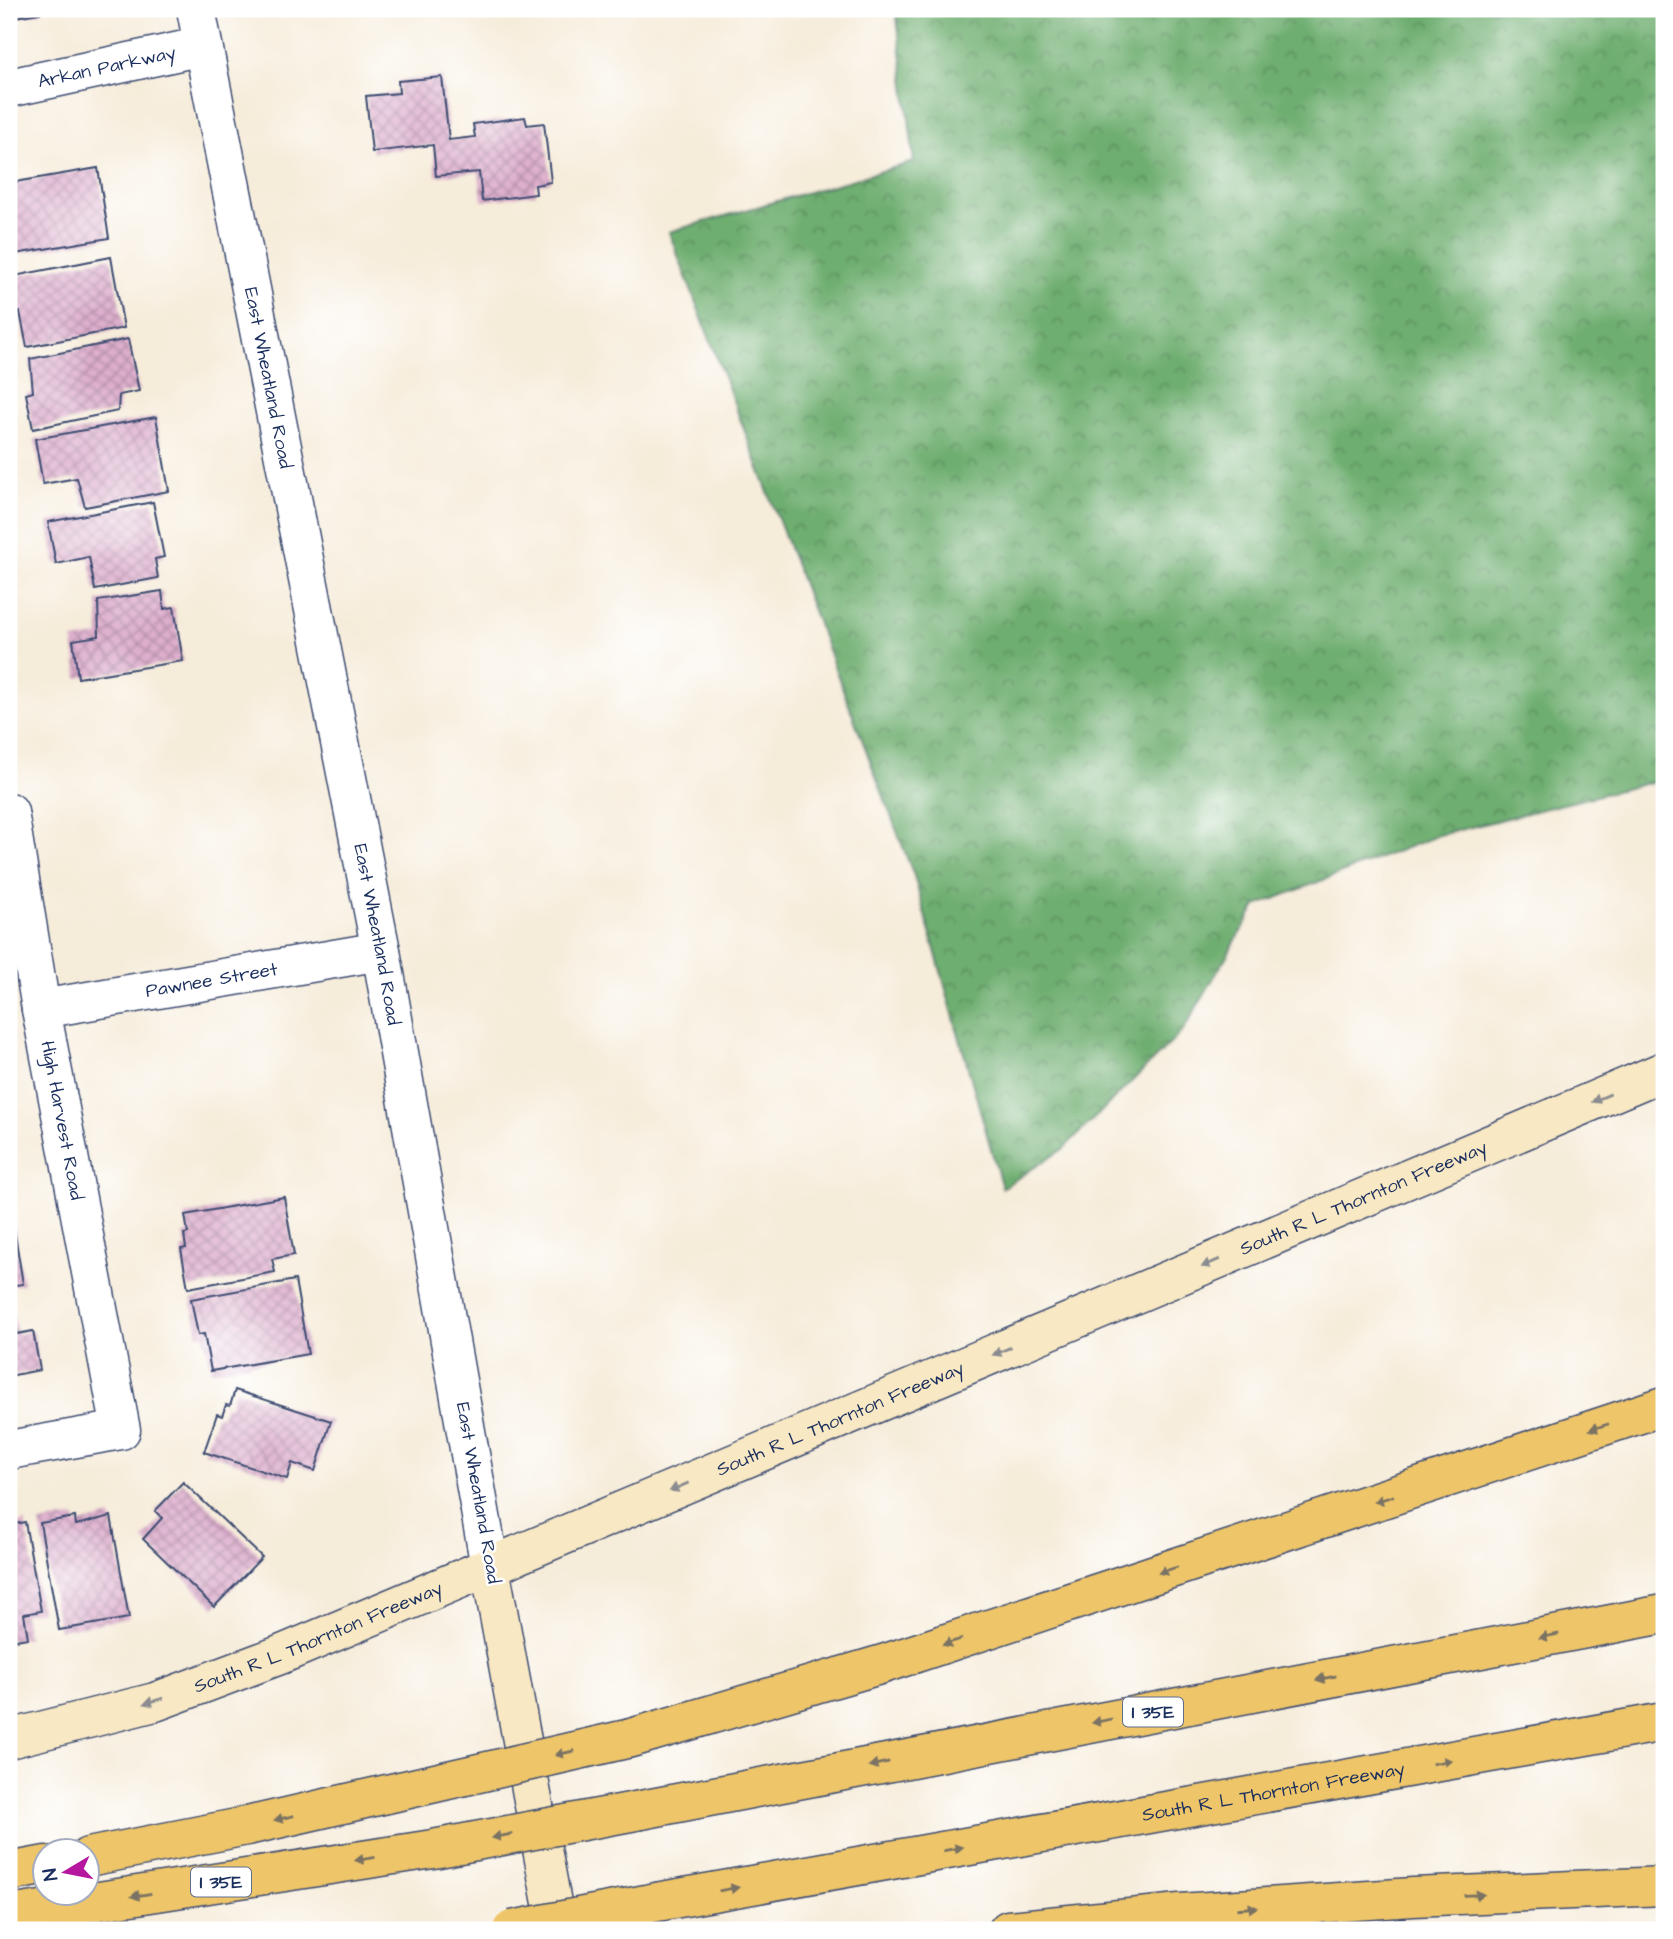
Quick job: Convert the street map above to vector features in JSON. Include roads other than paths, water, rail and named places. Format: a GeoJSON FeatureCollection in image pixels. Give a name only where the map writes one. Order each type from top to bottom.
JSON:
{"type":"FeatureCollection","features":[{"type":"Feature","properties":{"kind":"highway"},"geometry":{"type":"LineString","coordinates":[[102,1854],[247,1826],[631,1738],[883,1664],[1664,1406]]}},
{"type":"Feature","properties":{"kind":"highway"},"geometry":{"type":"LineString","coordinates":[[1590,1628],[1664,1600]]}},
{"type":"Feature","properties":{"kind":"highway","name":"I 35E"},"geometry":{"type":"LineString","coordinates":[[9,1915],[433,1849],[1664,1614]]}},
{"type":"Feature","properties":{"kind":"highway","name":"South R L Thornton Freeway"},"geometry":{"type":"LineString","coordinates":[[512,1930],[1664,1723]]}},
{"type":"Feature","properties":{"kind":"highway"},"geometry":{"type":"LineString","coordinates":[[1611,1732],[1664,1731]]}},
{"type":"Feature","properties":{"kind":"highway"},"geometry":{"type":"LineString","coordinates":[[9,1872],[32,1868]]}},
{"type":"Feature","properties":{"kind":"highway"},"geometry":{"type":"LineString","coordinates":[[1008,1930],[1235,1909],[1413,1897],[1664,1886]]}},
{"type":"Feature","properties":{"kind":"main road","name":"South R L Thornton Freeway"},"geometry":{"type":"LineString","coordinates":[[9,1739],[155,1702],[280,1654],[1664,1071]]}},
{"type":"Feature","properties":{"kind":"main road","name":"East Wheatland Road"},"geometry":{"type":"LineString","coordinates":[[490,1567],[547,1864],[557,1930]]}},
{"type":"Feature","properties":{"kind":"street","name":"East Wheatland Road"},"geometry":{"type":"LineString","coordinates":[[196,9],[381,951],[490,1567]]}},
{"type":"Feature","properties":{"kind":"street","name":"Arkan Parkway"},"geometry":{"type":"LineString","coordinates":[[9,88],[203,46]]}},
{"type":"Feature","properties":{"kind":"street","name":"High Harvest Road"},"geometry":{"type":"LineString","coordinates":[[9,812],[41,1009],[121,1430],[9,1450]]}},
{"type":"Feature","properties":{"kind":"street","name":"Pawnee Street"},"geometry":{"type":"LineString","coordinates":[[41,1009],[381,951]]}}]}
